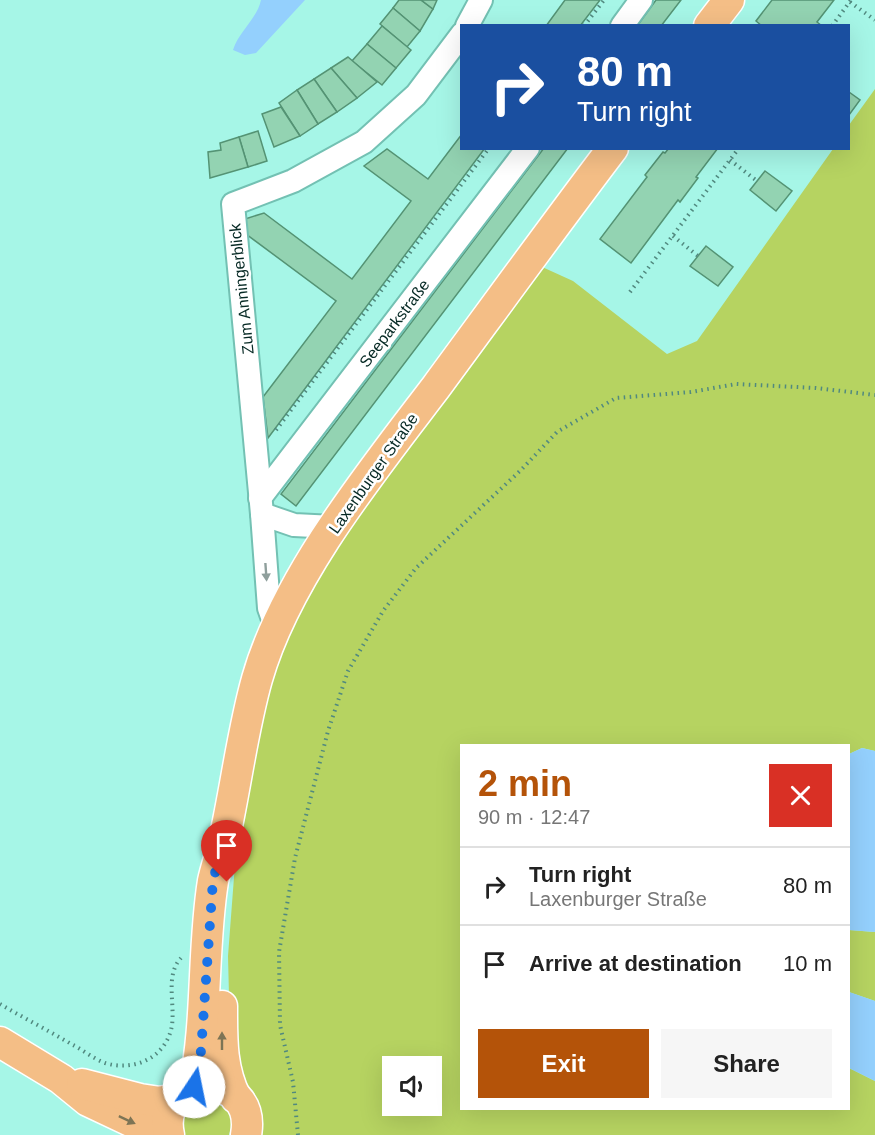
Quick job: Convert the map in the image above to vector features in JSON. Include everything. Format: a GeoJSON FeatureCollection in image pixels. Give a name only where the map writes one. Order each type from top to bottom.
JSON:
{"type":"FeatureCollection","features":[{"type":"Feature","properties":{"kind":"main road"},"geometry":{"type":"LineString","coordinates":[[711,24],[729,0]]}},
{"type":"Feature","properties":{"kind":"main road","name":"Laxenburger Straße"},"geometry":{"type":"LineString","coordinates":[[169,1135],[168,1117],[186,1092],[201,1051],[213,880],[224,842],[257,677],[276,628],[304,575],[377,465],[612,150]]}},
{"type":"Feature","properties":{"kind":"main road","name":"Laxenburger Straße"},"geometry":{"type":"LineString","coordinates":[[224,842],[227,882],[222,950],[222,1054],[229,1083],[247,1118],[246,1135]]}},
{"type":"Feature","properties":{"kind":"main road"},"geometry":{"type":"LineString","coordinates":[[0,1042],[61,1079],[88,1101],[160,1135]]}},
{"type":"Feature","properties":{"kind":"main road"},"geometry":{"type":"LineString","coordinates":[[61,1079],[160,1102],[206,1085],[219,1087],[236,1098]]}},
{"type":"Feature","properties":{"kind":"street"},"geometry":{"type":"LineString","coordinates":[[467,24],[481,0]]}},
{"type":"Feature","properties":{"kind":"street"},"geometry":{"type":"LineString","coordinates":[[623,24],[641,0]]}},
{"type":"Feature","properties":{"kind":"street","name":"Zum Anningerblick"},"geometry":{"type":"LineString","coordinates":[[276,628],[269,608],[233,204],[293,181],[364,142],[416,95],[460,37]]}},
{"type":"Feature","properties":{"kind":"street","name":"Seeparkstraße"},"geometry":{"type":"LineString","coordinates":[[261,506],[527,150]]}},
{"type":"Feature","properties":{"kind":"street"},"geometry":{"type":"LineString","coordinates":[[261,506],[294,525],[334,527]]}},
{"type":"Feature","properties":{"kind":"path"},"geometry":{"type":"LineString","coordinates":[[586,24],[604,0]]}},
{"type":"Feature","properties":{"kind":"path"},"geometry":{"type":"LineString","coordinates":[[834,24],[851,1],[875,20]]}},
{"type":"Feature","properties":{"kind":"path"},"geometry":{"type":"LineString","coordinates":[[273,435],[487,150]]}},
{"type":"Feature","properties":{"kind":"path"},"geometry":{"type":"LineString","coordinates":[[630,292],[738,150]]}},
{"type":"Feature","properties":{"kind":"path"},"geometry":{"type":"LineString","coordinates":[[730,160],[757,181]]}},
{"type":"Feature","properties":{"kind":"path"},"geometry":{"type":"LineString","coordinates":[[673,236],[698,256]]}},
{"type":"Feature","properties":{"kind":"path"},"geometry":{"type":"LineString","coordinates":[[298,1135],[293,1083],[280,1025],[279,952],[295,858],[328,731],[348,671],[383,611],[416,568],[521,470],[557,432],[616,398],[691,392],[736,384],[816,388],[875,395]]}},
{"type":"Feature","properties":{"kind":"path"},"geometry":{"type":"LineString","coordinates":[[0,1004],[105,1062],[126,1066],[140,1065],[161,1049],[170,1034],[172,975],[175,964],[190,952],[207,949]]}},
{"type":"Feature","properties":{"kind":"green space"},"geometry":{"type":"Polygon","coordinates":[[[875,89],[875,751],[862,748],[850,754],[850,744],[460,744],[460,1110],[850,1110],[850,1068],[875,1081],[875,1135],[251,1135],[231,1075],[228,956],[236,851],[252,747],[276,664],[311,582],[354,515],[540,266],[573,281],[667,354],[697,341],[832,150],[850,150],[850,124],[875,89]]]}},
{"type":"Feature","properties":{"kind":"green space"},"geometry":{"type":"Polygon","coordinates":[[[850,930],[875,932],[875,1001],[850,992],[850,930]]]}},
{"type":"Feature","properties":{"kind":"green space"},"geometry":{"type":"Polygon","coordinates":[[[204,1100],[227,1110],[231,1120],[229,1135],[184,1135],[182,1122],[185,1113],[204,1100]]]}},
{"type":"Feature","properties":{"kind":"water"},"geometry":{"type":"Polygon","coordinates":[[[261,0],[305,0],[256,53],[245,55],[233,50],[256,13],[261,0]]]}},
{"type":"Feature","properties":{"kind":"water"},"geometry":{"type":"Polygon","coordinates":[[[862,748],[875,751],[875,932],[850,930],[850,754],[862,748]]]}},
{"type":"Feature","properties":{"kind":"water"},"geometry":{"type":"Polygon","coordinates":[[[850,992],[875,1001],[875,1081],[850,1068],[850,992]]]}},
{"type":"Feature","properties":{"kind":"building"},"geometry":{"type":"Polygon","coordinates":[[[399,0],[421,0],[433,9],[420,31],[393,8],[399,0]]]}},
{"type":"Feature","properties":{"kind":"building"},"geometry":{"type":"Polygon","coordinates":[[[421,0],[437,0],[433,9],[421,0]]]}},
{"type":"Feature","properties":{"kind":"building"},"geometry":{"type":"Polygon","coordinates":[[[565,0],[600,0],[582,24],[547,24],[565,0]]]}},
{"type":"Feature","properties":{"kind":"building"},"geometry":{"type":"Polygon","coordinates":[[[656,0],[681,0],[663,24],[638,24],[656,0]]]}},
{"type":"Feature","properties":{"kind":"building"},"geometry":{"type":"Polygon","coordinates":[[[772,0],[834,0],[817,22],[820,24],[760,24],[756,21],[772,0]]]}},
{"type":"Feature","properties":{"kind":"building"},"geometry":{"type":"Polygon","coordinates":[[[393,8],[420,31],[407,47],[380,24],[393,8]]]}},
{"type":"Feature","properties":{"kind":"building"},"geometry":{"type":"Polygon","coordinates":[[[382,26],[411,50],[396,68],[367,44],[382,26]]]}},
{"type":"Feature","properties":{"kind":"building"},"geometry":{"type":"Polygon","coordinates":[[[367,44],[396,68],[382,85],[352,61],[367,44]]]}},
{"type":"Feature","properties":{"kind":"building"},"geometry":{"type":"Polygon","coordinates":[[[348,57],[377,82],[357,98],[331,68],[348,57]]]}},
{"type":"Feature","properties":{"kind":"building"},"geometry":{"type":"Polygon","coordinates":[[[331,68],[357,98],[337,112],[314,79],[331,68]]]}},
{"type":"Feature","properties":{"kind":"building"},"geometry":{"type":"Polygon","coordinates":[[[314,79],[337,112],[318,124],[297,90],[314,79]]]}},
{"type":"Feature","properties":{"kind":"building"},"geometry":{"type":"Polygon","coordinates":[[[297,90],[318,124],[300,136],[279,103],[297,90]]]}},
{"type":"Feature","properties":{"kind":"building"},"geometry":{"type":"Polygon","coordinates":[[[850,93],[860,100],[850,114],[850,93]]]}},
{"type":"Feature","properties":{"kind":"building"},"geometry":{"type":"Polygon","coordinates":[[[281,107],[300,136],[274,147],[262,114],[281,107]]]}},
{"type":"Feature","properties":{"kind":"building"},"geometry":{"type":"Polygon","coordinates":[[[258,131],[267,161],[248,167],[239,137],[258,131]]]}},
{"type":"Feature","properties":{"kind":"building"},"geometry":{"type":"Polygon","coordinates":[[[239,137],[248,167],[210,178],[208,152],[221,150],[220,143],[239,137]]]}},
{"type":"Feature","properties":{"kind":"building"},"geometry":{"type":"Polygon","coordinates":[[[460,137],[460,150],[484,150],[268,438],[263,397],[336,301],[246,234],[245,219],[264,213],[352,279],[411,201],[364,166],[387,149],[428,179],[460,137]]]}},
{"type":"Feature","properties":{"kind":"building"},"geometry":{"type":"Polygon","coordinates":[[[542,150],[566,150],[296,506],[281,494],[542,150]]]}},
{"type":"Feature","properties":{"kind":"building"},"geometry":{"type":"Polygon","coordinates":[[[667,150],[716,150],[680,202],[678,200],[631,263],[600,239],[647,177],[645,175],[663,152],[667,150]]]}},
{"type":"Feature","properties":{"kind":"building"},"geometry":{"type":"Polygon","coordinates":[[[765,171],[792,191],[776,211],[750,190],[765,171]]]}},
{"type":"Feature","properties":{"kind":"building"},"geometry":{"type":"Polygon","coordinates":[[[706,246],[733,267],[718,286],[690,266],[706,246]]]}},
{"type":"Feature","properties":{"kind":"route"},"geometry":{"type":"LineString","coordinates":[[194,1087],[201,1051],[213,880],[224,842],[227,882]]}}]}
